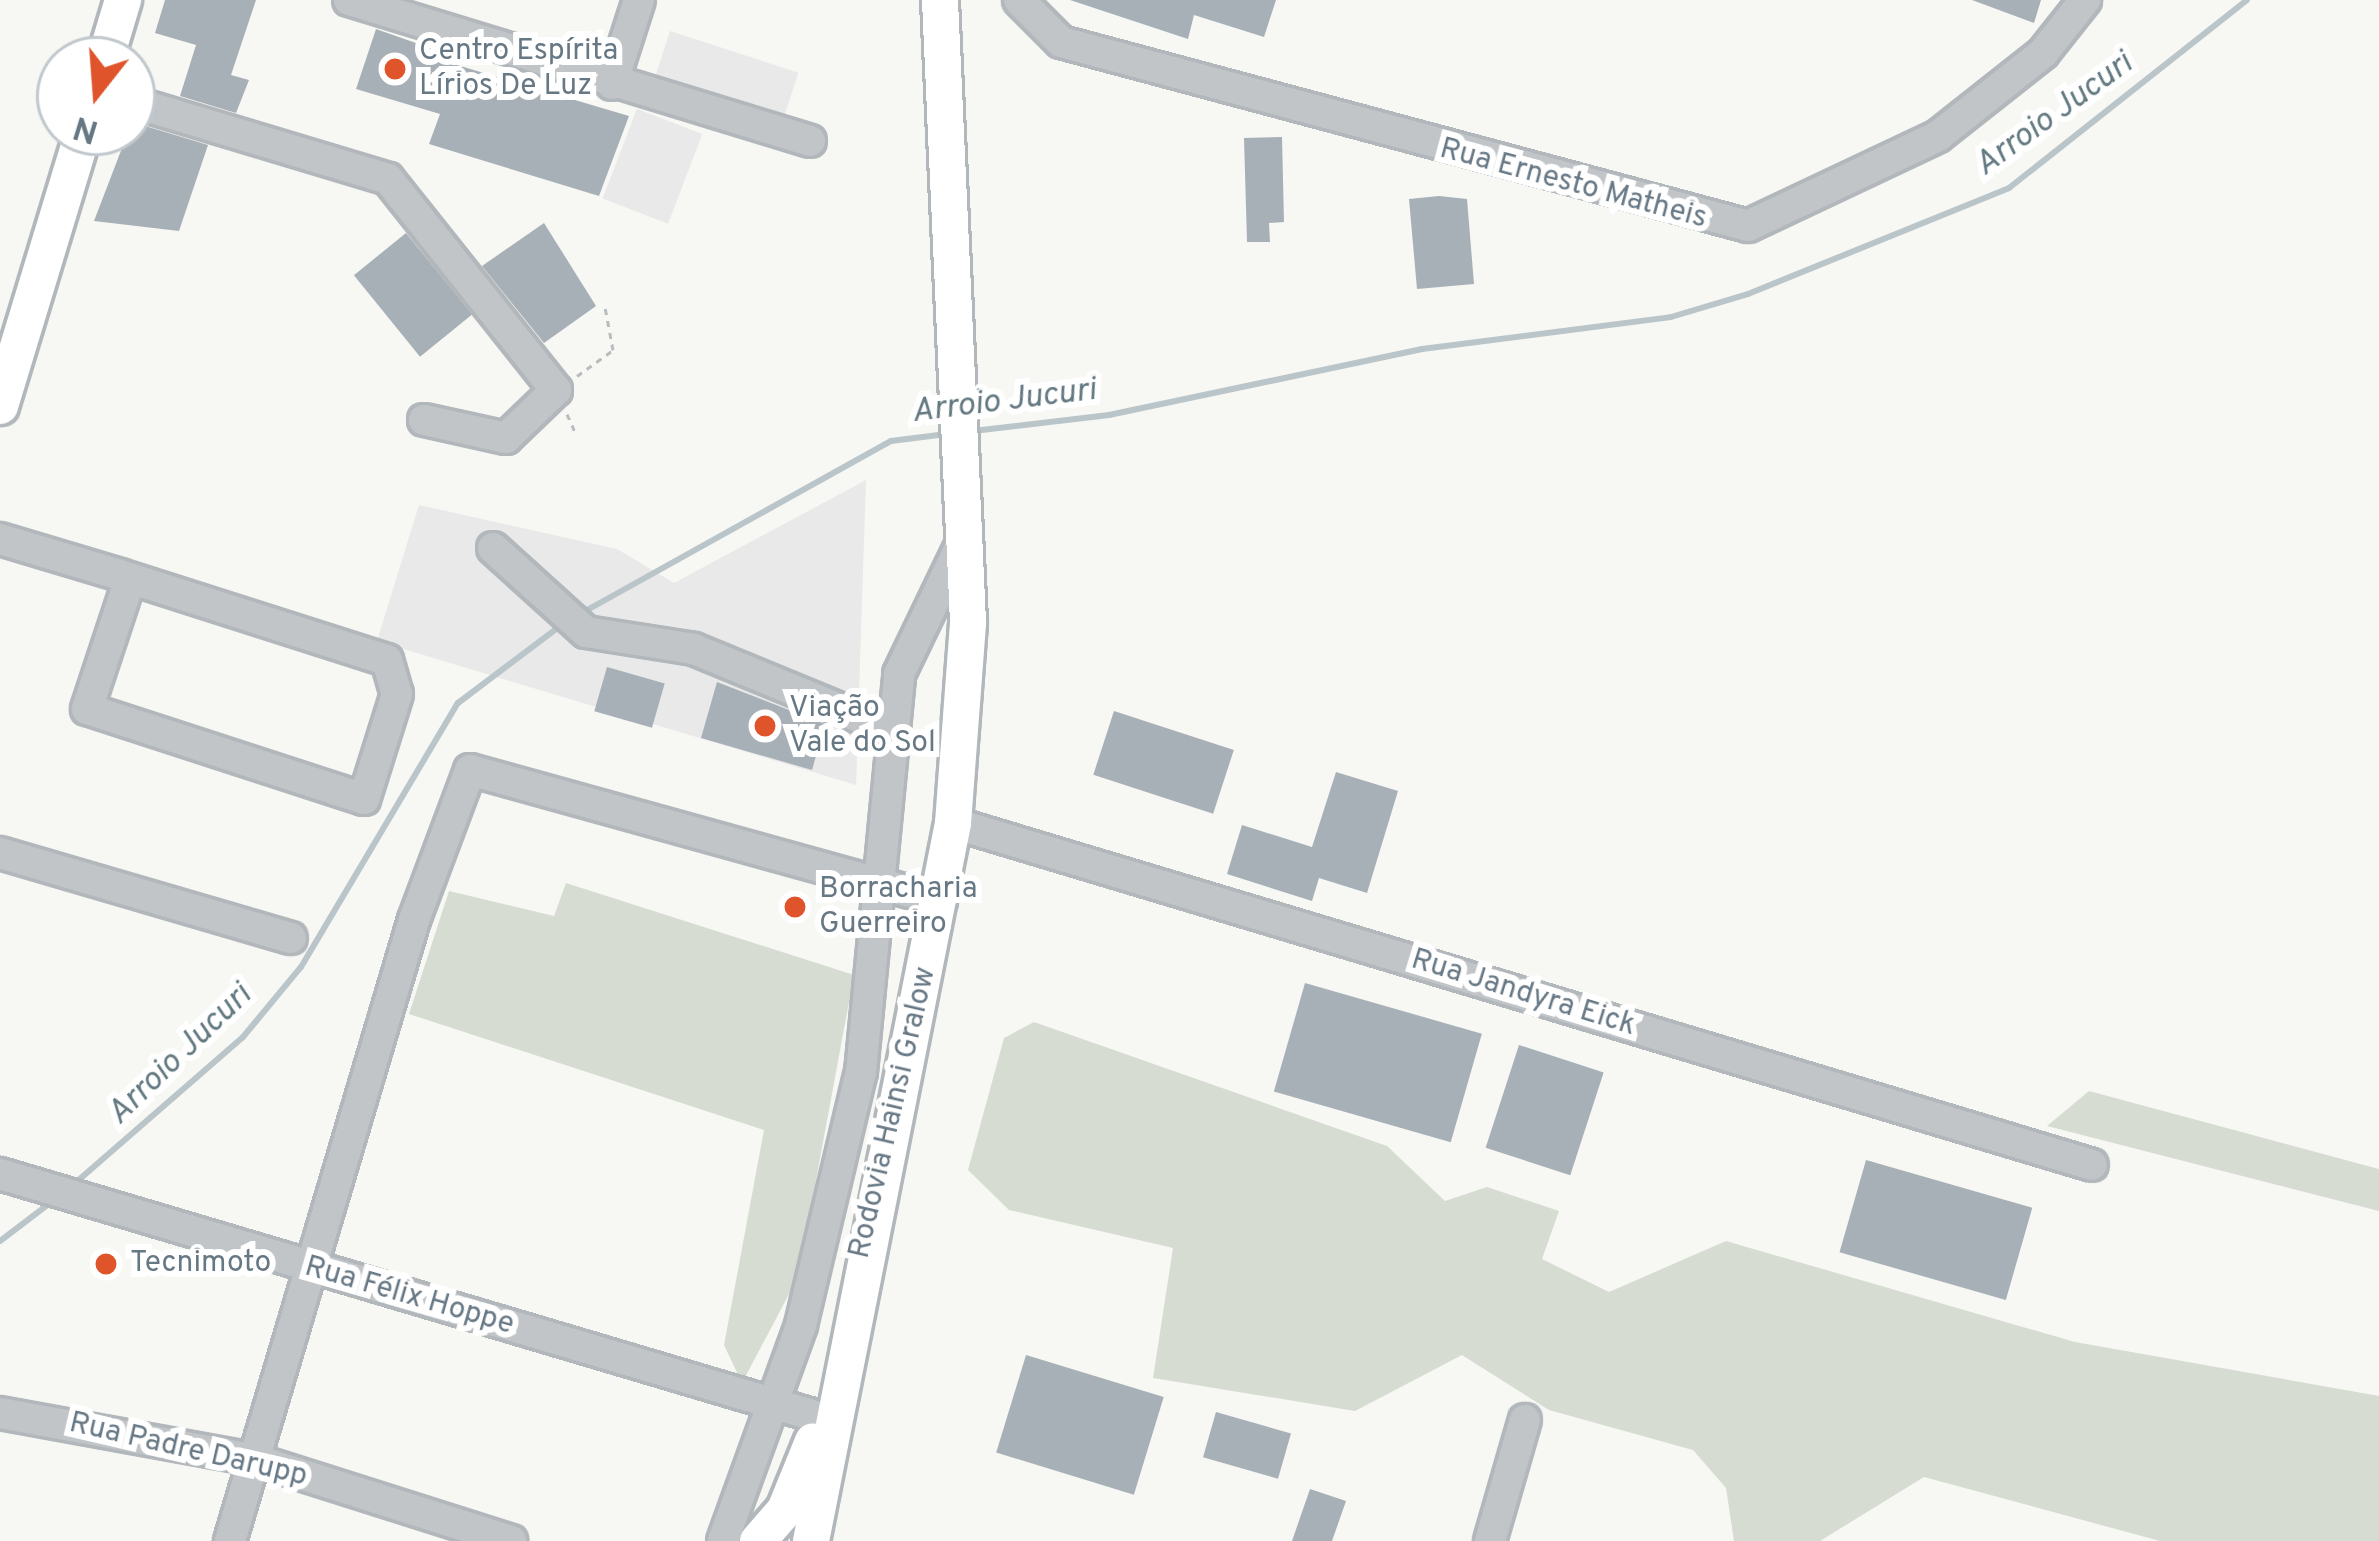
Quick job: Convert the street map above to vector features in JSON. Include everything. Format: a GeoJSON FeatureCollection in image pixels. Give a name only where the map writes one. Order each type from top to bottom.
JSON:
{"type":"FeatureCollection","features":[{"type":"Feature","properties":{"kind":"main road"},"geometry":{"type":"LineString","coordinates":[[112,36],[123,0]]}},
{"type":"Feature","properties":{"kind":"main road","name":"Rodovia Hainsi Gralow"},"geometry":{"type":"LineString","coordinates":[[814,1532],[839,1363],[941,901],[953,824],[965,535],[940,0]]}},
{"type":"Feature","properties":{"kind":"main road"},"geometry":{"type":"LineString","coordinates":[[0,406],[9,347],[75,156]]}},
{"type":"Feature","properties":{"kind":"main road","name":"Rodovia Hainsi Gralow"},"geometry":{"type":"LineString","coordinates":[[788,1541],[839,1363]]}},
{"type":"Feature","properties":{"kind":"main road"},"geometry":{"type":"LineString","coordinates":[[758,1541],[785,1510],[817,1427]]}},
{"type":"Feature","properties":{"kind":"street"},"geometry":{"type":"LineString","coordinates":[[349,0],[387,6],[612,84],[810,141]]}},
{"type":"Feature","properties":{"kind":"street"},"geometry":{"type":"LineString","coordinates":[[612,84],[639,0]]}},
{"type":"Feature","properties":{"kind":"street","name":"Rua Ernesto Matheis"},"geometry":{"type":"LineString","coordinates":[[1019,0],[1061,42],[1728,226],[1781,218],[1938,136],[2043,53],[2085,0]]}},
{"type":"Feature","properties":{"kind":"street"},"geometry":{"type":"LineString","coordinates":[[156,109],[388,179],[556,391],[506,438],[424,420]]}},
{"type":"Feature","properties":{"kind":"street"},"geometry":{"type":"LineString","coordinates":[[723,1541],[767,1402],[801,1325],[861,1072],[893,731],[919,620],[965,535]]}},
{"type":"Feature","properties":{"kind":"street"},"geometry":{"type":"LineString","coordinates":[[0,538],[387,660],[397,694],[364,799],[87,709],[130,579]]}},
{"type":"Feature","properties":{"kind":"street"},"geometry":{"type":"LineString","coordinates":[[493,548],[586,632],[694,649],[893,731]]}},
{"type":"Feature","properties":{"kind":"street"},"geometry":{"type":"LineString","coordinates":[[230,1541],[470,770],[941,901]]}},
{"type":"Feature","properties":{"kind":"street","name":"Rua Jandyra Eick"},"geometry":{"type":"LineString","coordinates":[[953,824],[2092,1165]]}},
{"type":"Feature","properties":{"kind":"street"},"geometry":{"type":"LineString","coordinates":[[0,853],[291,938]]}},
{"type":"Feature","properties":{"kind":"street","name":"Rua Félix Hoppe"},"geometry":{"type":"LineString","coordinates":[[0,1174],[767,1402],[817,1427]]}},
{"type":"Feature","properties":{"kind":"street","name":"Rua Padre Darupp"},"geometry":{"type":"LineString","coordinates":[[0,1413],[253,1459],[511,1541]]}},
{"type":"Feature","properties":{"kind":"street"},"geometry":{"type":"LineString","coordinates":[[1490,1541],[1525,1420]]}},
{"type":"Feature","properties":{"kind":"path"},"geometry":{"type":"LineString","coordinates":[[556,391],[613,350],[605,307]]}},
{"type":"Feature","properties":{"kind":"shaded area"},"geometry":{"type":"Polygon","coordinates":[[[670,31],[798,73],[782,123],[654,81],[670,31]]]}},
{"type":"Feature","properties":{"kind":"shaded area"},"geometry":{"type":"Polygon","coordinates":[[[637,109],[702,134],[668,224],[603,199],[637,109]]]}},
{"type":"Feature","properties":{"kind":"shaded area"},"geometry":{"type":"Polygon","coordinates":[[[866,480],[856,785],[377,641],[419,505],[617,549],[674,583],[866,480]]]}},
{"type":"Feature","properties":{"kind":"shaded area"},"geometry":{"type":"Polygon","coordinates":[[[566,883],[854,975],[798,1277],[742,1383],[724,1345],[764,1130],[409,1014],[449,891],[554,916],[566,883]]]}},
{"type":"Feature","properties":{"kind":"shaded area"},"geometry":{"type":"Polygon","coordinates":[[[1034,1022],[1387,1146],[1445,1201],[1487,1187],[1559,1211],[1542,1259],[1609,1292],[1726,1241],[2075,1342],[2379,1396],[2379,1541],[2160,1541],[1924,1477],[1820,1541],[1734,1541],[1726,1488],[1693,1450],[1549,1410],[1462,1355],[1355,1411],[1153,1378],[1173,1248],[1009,1210],[968,1170],[1004,1038],[1034,1022]]]}},
{"type":"Feature","properties":{"kind":"shaded area"},"geometry":{"type":"Polygon","coordinates":[[[2089,1091],[2379,1169],[2379,1211],[2047,1126],[2089,1091]]]}},
{"type":"Feature","properties":{"kind":"building"},"geometry":{"type":"Polygon","coordinates":[[[165,0],[256,0],[231,75],[249,80],[236,113],[180,96],[196,45],[155,33],[165,0]]]}},
{"type":"Feature","properties":{"kind":"building"},"geometry":{"type":"Polygon","coordinates":[[[1070,0],[1276,0],[1264,37],[1194,15],[1188,39],[1070,0]]]}},
{"type":"Feature","properties":{"kind":"building"},"geometry":{"type":"Polygon","coordinates":[[[1972,0],[2041,0],[2034,23],[1972,0]]]}},
{"type":"Feature","properties":{"kind":"building"},"geometry":{"type":"Polygon","coordinates":[[[376,29],[433,49],[430,57],[629,116],[599,196],[429,144],[440,114],[356,89],[376,29]]]}},
{"type":"Feature","properties":{"kind":"building"},"geometry":{"type":"Polygon","coordinates":[[[156,129],[208,145],[179,231],[94,221],[119,156],[156,156],[156,129]]]}},
{"type":"Feature","properties":{"kind":"building"},"geometry":{"type":"Polygon","coordinates":[[[1282,137],[1284,222],[1269,223],[1270,242],[1247,242],[1244,138],[1282,137]]]}},
{"type":"Feature","properties":{"kind":"building"},"geometry":{"type":"Polygon","coordinates":[[[1409,199],[1467,199],[1474,284],[1417,289],[1409,199]]]}},
{"type":"Feature","properties":{"kind":"building"},"geometry":{"type":"Polygon","coordinates":[[[544,223],[596,306],[544,343],[482,266],[544,223]]]}},
{"type":"Feature","properties":{"kind":"building"},"geometry":{"type":"Polygon","coordinates":[[[406,233],[472,315],[420,357],[354,275],[406,233]]]}},
{"type":"Feature","properties":{"kind":"building"},"geometry":{"type":"Polygon","coordinates":[[[607,667],[665,684],[652,728],[594,711],[607,667]]]}},
{"type":"Feature","properties":{"kind":"building","name":"Viação Vale do Sol"},"geometry":{"type":"Polygon","coordinates":[[[717,682],[825,724],[812,770],[701,738],[717,682]]]}},
{"type":"Feature","properties":{"kind":"building"},"geometry":{"type":"Polygon","coordinates":[[[1114,711],[1234,750],[1213,814],[1093,775],[1114,711]]]}},
{"type":"Feature","properties":{"kind":"building"},"geometry":{"type":"Polygon","coordinates":[[[1336,772],[1398,791],[1367,893],[1319,878],[1312,901],[1227,874],[1242,825],[1312,847],[1336,772]]]}},
{"type":"Feature","properties":{"kind":"building"},"geometry":{"type":"Polygon","coordinates":[[[1305,983],[1482,1034],[1451,1142],[1274,1092],[1305,983]]]}},
{"type":"Feature","properties":{"kind":"building"},"geometry":{"type":"Polygon","coordinates":[[[1519,1045],[1604,1073],[1570,1175],[1486,1148],[1519,1045]]]}},
{"type":"Feature","properties":{"kind":"building"},"geometry":{"type":"Polygon","coordinates":[[[1866,1160],[2032,1208],[2006,1300],[1840,1252],[1866,1160]]]}},
{"type":"Feature","properties":{"kind":"building"},"geometry":{"type":"Polygon","coordinates":[[[1026,1355],[1164,1397],[1134,1495],[996,1453],[1026,1355]]]}},
{"type":"Feature","properties":{"kind":"building"},"geometry":{"type":"Polygon","coordinates":[[[1216,1412],[1291,1433],[1278,1479],[1203,1457],[1216,1412]]]}},
{"type":"Feature","properties":{"kind":"building"},"geometry":{"type":"Polygon","coordinates":[[[1310,1489],[1346,1501],[1332,1541],[1292,1541],[1310,1489]]]}},
{"type":"Feature","properties":{"kind":"waterway"},"geometry":{"type":"LineString","coordinates":[[973,431],[1109,415],[1422,349],[1671,317],[1748,294],[2009,188],[2247,0]]}},
{"type":"Feature","properties":{"kind":"waterway","name":"Arroio Jucuri"},"geometry":{"type":"LineString","coordinates":[[580,614],[891,441],[947,434]]}},
{"type":"Feature","properties":{"kind":"waterway","name":"Arroio Jucuri"},"geometry":{"type":"LineString","coordinates":[[74,1184],[243,1037],[301,967],[458,703],[564,623]]}},
{"type":"Feature","properties":{"kind":"waterway","name":"Arroio Jucuri"},"geometry":{"type":"LineString","coordinates":[[0,1241],[54,1200]]}},
{"type":"Feature","properties":{"kind":"place","name":"Centro Espírita Lírios De Luz"},"geometry":{"type":"Point","coordinates":[395,69]}},
{"type":"Feature","properties":{"kind":"place","name":"Viação Vale do Sol"},"geometry":{"type":"Point","coordinates":[765,726]}},
{"type":"Feature","properties":{"kind":"place","name":"Borracharia Guerreiro"},"geometry":{"type":"Point","coordinates":[795,907]}},
{"type":"Feature","properties":{"kind":"place","name":"Tecnimoto"},"geometry":{"type":"Point","coordinates":[106,1264]}}]}
